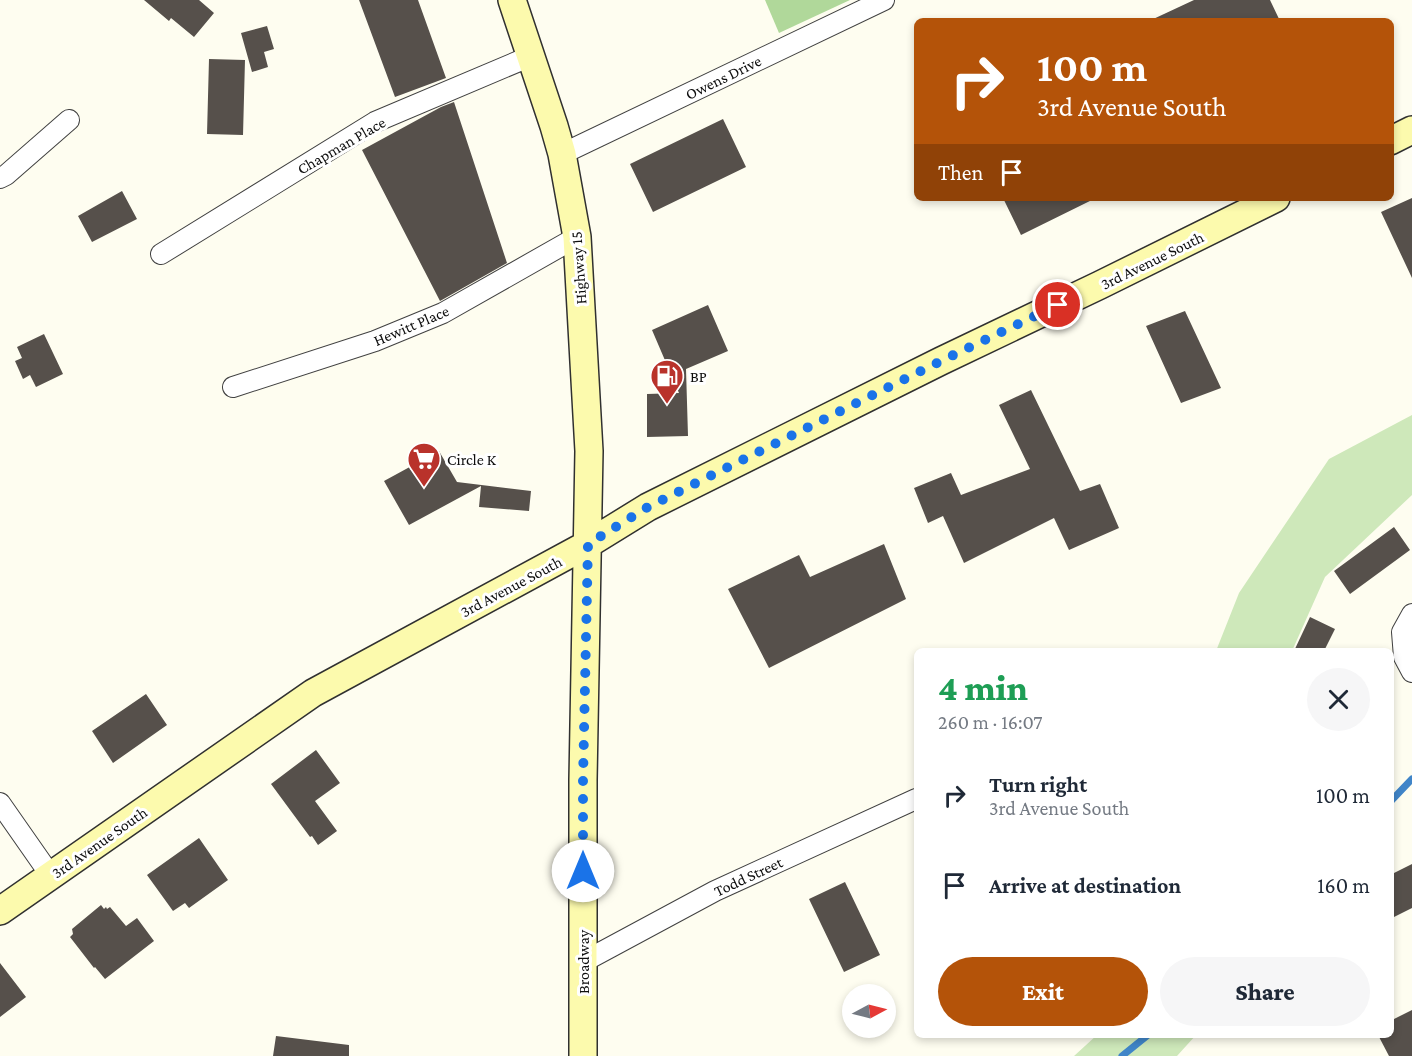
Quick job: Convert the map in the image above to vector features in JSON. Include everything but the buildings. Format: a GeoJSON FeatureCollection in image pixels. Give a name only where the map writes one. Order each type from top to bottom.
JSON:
{"type":"FeatureCollection","features":[{"type":"Feature","properties":{"kind":"main road","name":"Highway 15"},"geometry":{"type":"LineString","coordinates":[[512,0],[562,154],[577,237],[590,451],[588,544]]}},
{"type":"Feature","properties":{"kind":"main road"},"geometry":{"type":"LineString","coordinates":[[1394,139],[1412,130]]}},
{"type":"Feature","properties":{"kind":"main road","name":"3rd Avenue South"},"geometry":{"type":"LineString","coordinates":[[0,912],[313,693],[588,544],[648,507],[1270,201]]}},
{"type":"Feature","properties":{"kind":"main road","name":"Broadway"},"geometry":{"type":"LineString","coordinates":[[583,1056],[583,780],[588,544]]}},
{"type":"Feature","properties":{"kind":"street","name":"Owens Drive"},"geometry":{"type":"LineString","coordinates":[[562,154],[884,0]]}},
{"type":"Feature","properties":{"kind":"street","name":"Chapman Place"},"geometry":{"type":"LineString","coordinates":[[161,254],[375,122],[531,56]]}},
{"type":"Feature","properties":{"kind":"street"},"geometry":{"type":"LineString","coordinates":[[0,178],[69,120]]}},
{"type":"Feature","properties":{"kind":"street","name":"Hewitt Place"},"geometry":{"type":"LineString","coordinates":[[233,387],[375,341],[443,313],[577,237]]}},
{"type":"Feature","properties":{"kind":"street"},"geometry":{"type":"LineString","coordinates":[[1412,614],[1402,632],[1404,657],[1412,672]]}},
{"type":"Feature","properties":{"kind":"street","name":"Todd Street"},"geometry":{"type":"LineString","coordinates":[[583,962],[715,891],[914,800]]}},
{"type":"Feature","properties":{"kind":"street"},"geometry":{"type":"LineString","coordinates":[[0,802],[51,876]]}},
{"type":"Feature","properties":{"kind":"green space"},"geometry":{"type":"Polygon","coordinates":[[[765,0],[850,0],[779,33],[765,0]]]}},
{"type":"Feature","properties":{"kind":"green space"},"geometry":{"type":"Polygon","coordinates":[[[1412,415],[1412,495],[1325,577],[1293,648],[1217,648],[1239,593],[1329,459],[1412,415]]]}},
{"type":"Feature","properties":{"kind":"green space"},"geometry":{"type":"Polygon","coordinates":[[[1094,1038],[1193,1038],[1177,1056],[1074,1056],[1094,1038]]]}},
{"type":"Feature","properties":{"kind":"waterway"},"geometry":{"type":"LineString","coordinates":[[1394,798],[1412,779]]}},
{"type":"Feature","properties":{"kind":"waterway"},"geometry":{"type":"LineString","coordinates":[[1122,1056],[1144,1038]]}},
{"type":"Feature","properties":{"kind":"place","name":"BP"},"geometry":{"type":"Point","coordinates":[667,405]}},
{"type":"Feature","properties":{"kind":"place","name":"Circle K"},"geometry":{"type":"Point","coordinates":[424,488]}},
{"type":"Feature","properties":{"kind":"route"},"geometry":{"type":"LineString","coordinates":[[583,871],[588,544],[648,507],[1058,305]]}}]}
